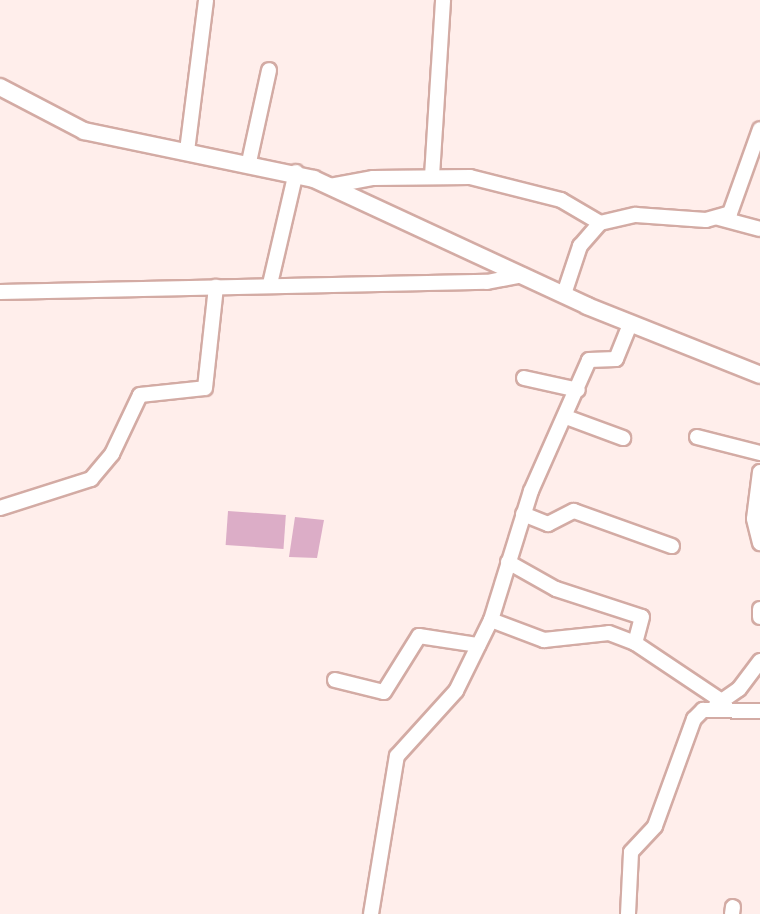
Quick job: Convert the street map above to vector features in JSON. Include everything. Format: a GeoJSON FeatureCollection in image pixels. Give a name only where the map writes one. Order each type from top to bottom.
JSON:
{"type":"FeatureCollection","features":[{"type":"Feature","properties":{"kind":"street"},"geometry":{"type":"LineString","coordinates":[[187,151],[206,0]]}},
{"type":"Feature","properties":{"kind":"street"},"geometry":{"type":"LineString","coordinates":[[432,176],[443,0]]}},
{"type":"Feature","properties":{"kind":"street"},"geometry":{"type":"LineString","coordinates":[[249,162],[269,70]]}},
{"type":"Feature","properties":{"kind":"street"},"geometry":{"type":"LineString","coordinates":[[0,87],[84,131],[296,173],[330,186],[630,324],[760,374]]}},
{"type":"Feature","properties":{"kind":"street"},"geometry":{"type":"LineString","coordinates":[[719,218],[736,205],[760,129]]}},
{"type":"Feature","properties":{"kind":"street"},"geometry":{"type":"LineString","coordinates":[[270,284],[296,173]]}},
{"type":"Feature","properties":{"kind":"street"},"geometry":{"type":"LineString","coordinates":[[330,186],[432,176],[470,177],[561,200],[600,223]]}},
{"type":"Feature","properties":{"kind":"street"},"geometry":{"type":"LineString","coordinates":[[564,294],[580,246],[600,223],[636,215],[719,218],[760,229]]}},
{"type":"Feature","properties":{"kind":"street"},"geometry":{"type":"LineString","coordinates":[[0,292],[270,284],[487,282],[522,275]]}},
{"type":"Feature","properties":{"kind":"street"},"geometry":{"type":"LineString","coordinates":[[0,508],[90,479],[112,454],[140,395],[205,388],[216,287]]}},
{"type":"Feature","properties":{"kind":"street"},"geometry":{"type":"LineString","coordinates":[[371,914],[397,756],[440,715],[491,620],[523,514],[590,357],[616,359],[630,324]]}},
{"type":"Feature","properties":{"kind":"street"},"geometry":{"type":"LineString","coordinates":[[524,378],[578,390]]}},
{"type":"Feature","properties":{"kind":"street"},"geometry":{"type":"LineString","coordinates":[[566,417],[623,439]]}},
{"type":"Feature","properties":{"kind":"street"},"geometry":{"type":"LineString","coordinates":[[697,437],[760,453]]}},
{"type":"Feature","properties":{"kind":"street"},"geometry":{"type":"LineString","coordinates":[[760,472],[754,519],[760,544]]}},
{"type":"Feature","properties":{"kind":"street"},"geometry":{"type":"LineString","coordinates":[[523,514],[548,524],[573,511],[672,546]]}},
{"type":"Feature","properties":{"kind":"street"},"geometry":{"type":"LineString","coordinates":[[508,562],[556,589],[637,615],[643,623],[635,643]]}},
{"type":"Feature","properties":{"kind":"street"},"geometry":{"type":"LineString","coordinates":[[760,609],[760,617]]}},
{"type":"Feature","properties":{"kind":"street"},"geometry":{"type":"LineString","coordinates":[[491,620],[544,640],[597,633],[635,643],[717,705],[760,711]]}},
{"type":"Feature","properties":{"kind":"street"},"geometry":{"type":"LineString","coordinates":[[335,680],[384,692],[419,636],[478,645]]}},
{"type":"Feature","properties":{"kind":"street"},"geometry":{"type":"LineString","coordinates":[[628,914],[631,852],[655,826],[694,719],[739,690],[760,661]]}},
{"type":"Feature","properties":{"kind":"shaded area"},"geometry":{"type":"Polygon","coordinates":[[[228,511],[286,515],[283,549],[226,545],[228,511]]]}},
{"type":"Feature","properties":{"kind":"shaded area"},"geometry":{"type":"Polygon","coordinates":[[[295,517],[324,520],[317,558],[289,557],[295,517]]]}}]}
